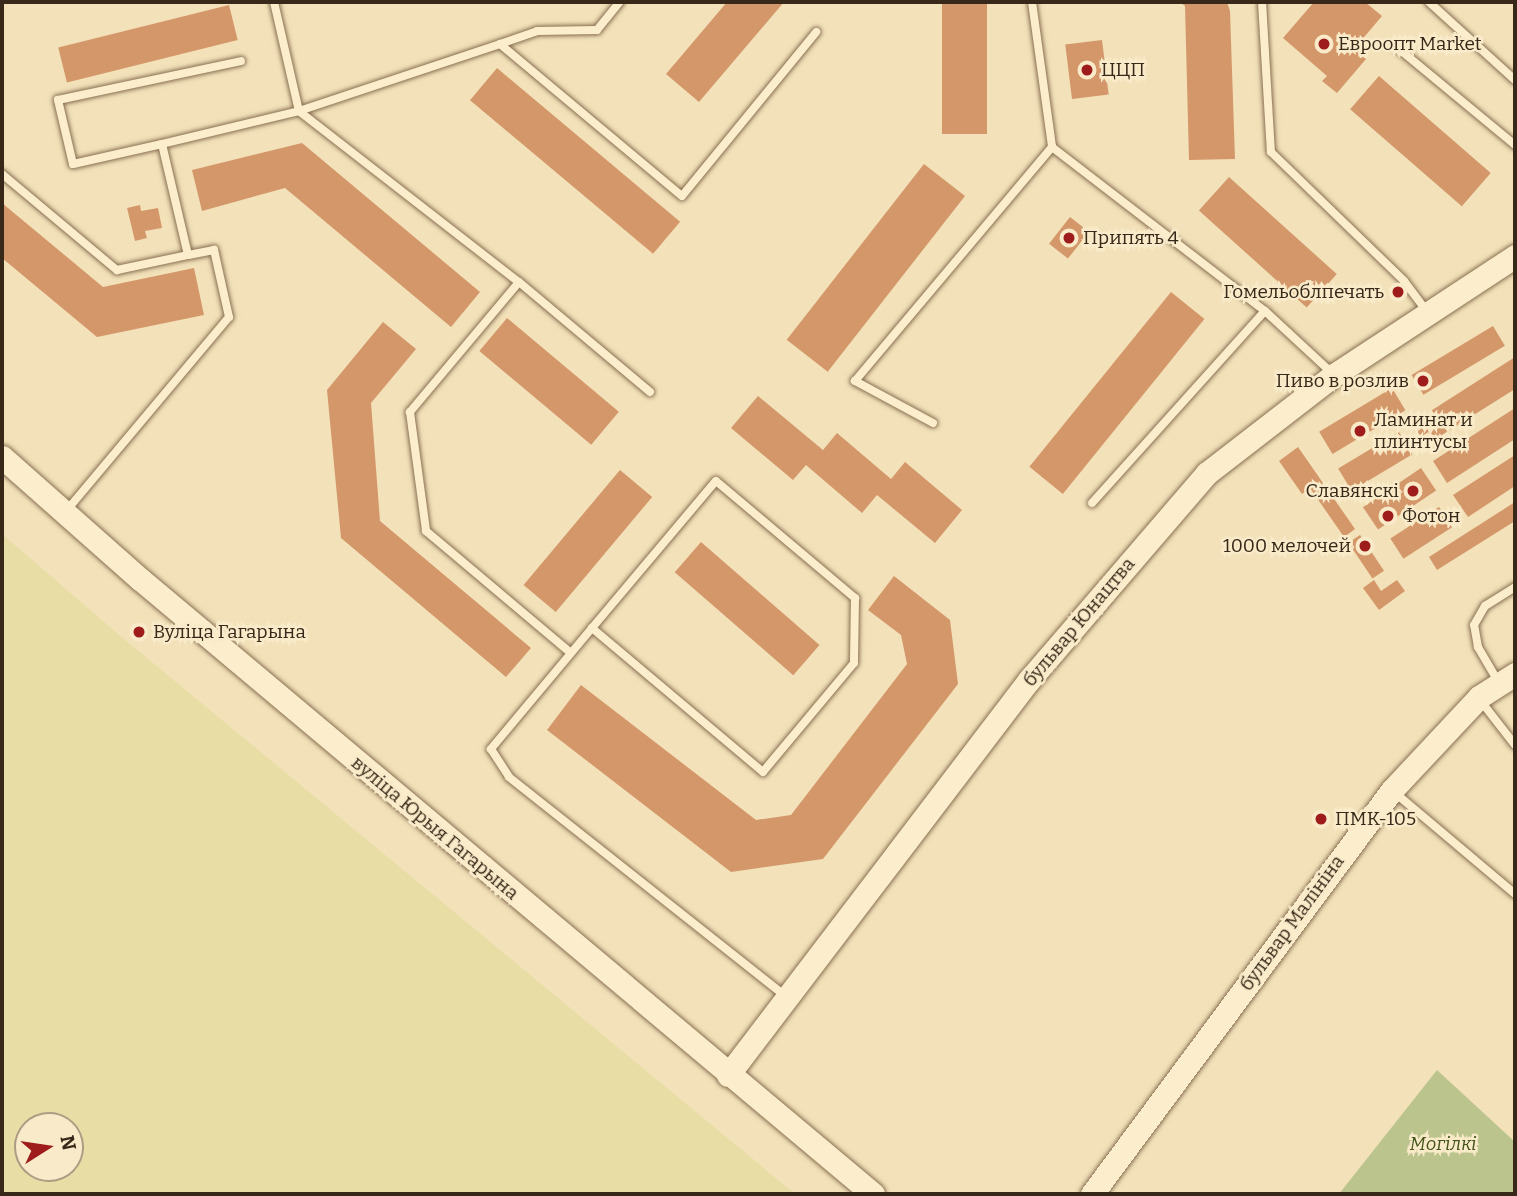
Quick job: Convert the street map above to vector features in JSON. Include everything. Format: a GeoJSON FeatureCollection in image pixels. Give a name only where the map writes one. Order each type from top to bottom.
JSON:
{"type":"FeatureCollection","features":[{"type":"Feature","properties":{"kind":"main road","name":"бульвар Юнацтва"},"geometry":{"type":"LineString","coordinates":[[728,1075],[789,999],[1029,680],[1207,472],[1334,375],[1515,256]]}},
{"type":"Feature","properties":{"kind":"main road","name":"вуліца Юрыя Гагарына"},"geometry":{"type":"LineString","coordinates":[[2,457],[728,1075],[873,1194]]}},
{"type":"Feature","properties":{"kind":"main road","name":"бульвар Малініна"},"geometry":{"type":"LineString","coordinates":[[1092,1194],[1392,790],[1479,697],[1507,679]]}},
{"type":"Feature","properties":{"kind":"lane"},"geometry":{"type":"LineString","coordinates":[[274,2],[299,111],[519,282],[650,392]]}},
{"type":"Feature","properties":{"kind":"lane"},"geometry":{"type":"LineString","coordinates":[[241,61],[58,100],[73,164],[299,111],[537,31],[597,30],[620,2]]}},
{"type":"Feature","properties":{"kind":"lane"},"geometry":{"type":"LineString","coordinates":[[1032,2],[1052,148],[1265,311],[1334,375]]}},
{"type":"Feature","properties":{"kind":"lane"},"geometry":{"type":"LineString","coordinates":[[1262,2],[1271,152],[1404,281],[1429,314]]}},
{"type":"Feature","properties":{"kind":"lane"},"geometry":{"type":"LineString","coordinates":[[1429,2],[1515,80]]}},
{"type":"Feature","properties":{"kind":"lane"},"geometry":{"type":"LineString","coordinates":[[500,44],[682,196],[816,32]]}},
{"type":"Feature","properties":{"kind":"lane"},"geometry":{"type":"LineString","coordinates":[[1399,49],[1515,145]]}},
{"type":"Feature","properties":{"kind":"lane"},"geometry":{"type":"LineString","coordinates":[[162,144],[188,255]]}},
{"type":"Feature","properties":{"kind":"lane"},"geometry":{"type":"LineString","coordinates":[[933,423],[855,381],[1052,148]]}},
{"type":"Feature","properties":{"kind":"lane"},"geometry":{"type":"LineString","coordinates":[[2,174],[117,270],[214,250],[229,317],[66,512]]}},
{"type":"Feature","properties":{"kind":"lane"},"geometry":{"type":"LineString","coordinates":[[519,282],[410,412],[426,531],[572,653]]}},
{"type":"Feature","properties":{"kind":"lane"},"geometry":{"type":"LineString","coordinates":[[1092,503],[1265,311]]}},
{"type":"Feature","properties":{"kind":"lane"},"geometry":{"type":"LineString","coordinates":[[592,628],[763,772],[854,663],[855,598],[716,481],[592,628],[491,749],[509,777],[789,999]]}},
{"type":"Feature","properties":{"kind":"lane"},"geometry":{"type":"LineString","coordinates":[[1507,679],[1472,634],[1485,606],[1515,586]]}},
{"type":"Feature","properties":{"kind":"lane"},"geometry":{"type":"LineString","coordinates":[[1479,697],[1515,745]]}},
{"type":"Feature","properties":{"kind":"lane"},"geometry":{"type":"LineString","coordinates":[[1392,790],[1515,894]]}},
{"type":"Feature","properties":{"kind":"shaded area"},"geometry":{"type":"Polygon","coordinates":[[[2,534],[118,634],[795,1194],[2,1194],[2,534]]]}},
{"type":"Feature","properties":{"kind":"green space","name":"Могілкі"},"geometry":{"type":"Polygon","coordinates":[[[1437,1070],[1515,1142],[1515,1194],[1339,1194],[1437,1070]]]}},
{"type":"Feature","properties":{"kind":"building"},"geometry":{"type":"Polygon","coordinates":[[[727,2],[784,2],[699,102],[666,74],[727,2]]]}},
{"type":"Feature","properties":{"kind":"building"},"geometry":{"type":"Polygon","coordinates":[[[942,2],[987,2],[987,134],[942,134],[942,2]]]}},
{"type":"Feature","properties":{"kind":"building"},"geometry":{"type":"Polygon","coordinates":[[[1180,2],[1227,2],[1230,11],[1235,159],[1189,160],[1185,6],[1180,2]]]}},
{"type":"Feature","properties":{"kind":"building","name":"Евроопт Market"},"geometry":{"type":"Polygon","coordinates":[[[1314,2],[1365,2],[1382,16],[1354,49],[1366,59],[1337,93],[1322,81],[1327,76],[1283,38],[1314,2]]]}},
{"type":"Feature","properties":{"kind":"building"},"geometry":{"type":"Polygon","coordinates":[[[229,5],[238,40],[67,83],[58,48],[229,5]]]}},
{"type":"Feature","properties":{"kind":"building","name":"ЦЦП"},"geometry":{"type":"Polygon","coordinates":[[[1102,40],[1109,95],[1072,99],[1065,45],[1102,40]]]}},
{"type":"Feature","properties":{"kind":"building"},"geometry":{"type":"Polygon","coordinates":[[[497,68],[680,222],[653,254],[470,100],[497,68]]]}},
{"type":"Feature","properties":{"kind":"building"},"geometry":{"type":"Polygon","coordinates":[[[1379,76],[1491,173],[1462,206],[1350,109],[1379,76]]]}},
{"type":"Feature","properties":{"kind":"building"},"geometry":{"type":"Polygon","coordinates":[[[302,143],[480,292],[451,327],[285,188],[202,211],[192,170],[302,143]]]}},
{"type":"Feature","properties":{"kind":"building"},"geometry":{"type":"Polygon","coordinates":[[[924,164],[965,196],[828,372],[787,340],[924,164]]]}},
{"type":"Feature","properties":{"kind":"building"},"geometry":{"type":"Polygon","coordinates":[[[1229,177],[1337,274],[1307,307],[1199,210],[1229,177]]]}},
{"type":"Feature","properties":{"kind":"building"},"geometry":{"type":"Polygon","coordinates":[[[2,203],[103,287],[194,268],[204,315],[97,337],[2,258],[2,203]]]}},
{"type":"Feature","properties":{"kind":"building"},"geometry":{"type":"Polygon","coordinates":[[[140,205],[141,211],[158,208],[162,228],[145,231],[147,238],[135,241],[127,208],[140,205]]]}},
{"type":"Feature","properties":{"kind":"building","name":"Припять 4"},"geometry":{"type":"Polygon","coordinates":[[[1070,217],[1089,232],[1068,259],[1049,244],[1070,217]]]}},
{"type":"Feature","properties":{"kind":"building"},"geometry":{"type":"Polygon","coordinates":[[[1171,292],[1204,319],[1063,494],[1029,467],[1171,292]]]}},
{"type":"Feature","properties":{"kind":"building"},"geometry":{"type":"Polygon","coordinates":[[[507,318],[619,412],[591,445],[479,351],[507,318]]]}},
{"type":"Feature","properties":{"kind":"building"},"geometry":{"type":"Polygon","coordinates":[[[383,322],[416,349],[371,403],[380,521],[531,648],[506,677],[341,538],[327,390],[383,322]]]}},
{"type":"Feature","properties":{"kind":"building"},"geometry":{"type":"Polygon","coordinates":[[[1493,326],[1505,346],[1423,395],[1412,375],[1493,326]]]}},
{"type":"Feature","properties":{"kind":"building"},"geometry":{"type":"Polygon","coordinates":[[[1515,357],[1515,389],[1426,445],[1412,423],[1515,357]]]}},
{"type":"Feature","properties":{"kind":"building"},"geometry":{"type":"Polygon","coordinates":[[[1392,388],[1405,410],[1333,454],[1319,432],[1392,388]]]}},
{"type":"Feature","properties":{"kind":"building"},"geometry":{"type":"Polygon","coordinates":[[[758,396],[823,450],[837,433],[891,479],[905,462],[962,510],[935,543],[877,495],[862,513],[806,465],[793,480],[731,428],[758,396]]]}},
{"type":"Feature","properties":{"kind":"building"},"geometry":{"type":"Polygon","coordinates":[[[1515,408],[1515,439],[1447,483],[1433,461],[1515,408]]]}},
{"type":"Feature","properties":{"kind":"building"},"geometry":{"type":"Polygon","coordinates":[[[1399,432],[1412,454],[1352,491],[1338,469],[1399,432]]]}},
{"type":"Feature","properties":{"kind":"building"},"geometry":{"type":"Polygon","coordinates":[[[1298,447],[1355,529],[1344,537],[1310,488],[1302,494],[1279,461],[1298,447]]]}},
{"type":"Feature","properties":{"kind":"building"},"geometry":{"type":"Polygon","coordinates":[[[1515,455],[1515,486],[1468,517],[1453,495],[1515,455]]]}},
{"type":"Feature","properties":{"kind":"building"},"geometry":{"type":"Polygon","coordinates":[[[1421,468],[1436,490],[1378,530],[1363,507],[1421,468]]]}},
{"type":"Feature","properties":{"kind":"building"},"geometry":{"type":"Polygon","coordinates":[[[620,470],[652,497],[556,612],[524,585],[620,470]]]}},
{"type":"Feature","properties":{"kind":"building"},"geometry":{"type":"Polygon","coordinates":[[[1515,502],[1515,521],[1437,570],[1429,557],[1515,502]]]}},
{"type":"Feature","properties":{"kind":"building"},"geometry":{"type":"Polygon","coordinates":[[[1439,507],[1452,527],[1403,559],[1390,539],[1439,507]]]}},
{"type":"Feature","properties":{"kind":"building"},"geometry":{"type":"Polygon","coordinates":[[[1360,535],[1384,571],[1372,578],[1348,543],[1360,535]]]}},
{"type":"Feature","properties":{"kind":"building"},"geometry":{"type":"Polygon","coordinates":[[[701,542],[819,645],[793,675],[675,572],[701,542]]]}},
{"type":"Feature","properties":{"kind":"building"},"geometry":{"type":"Polygon","coordinates":[[[894,576],[950,620],[958,684],[823,859],[731,872],[547,730],[581,685],[756,820],[791,815],[907,664],[901,635],[868,610],[894,576]]]}},
{"type":"Feature","properties":{"kind":"building"},"geometry":{"type":"Polygon","coordinates":[[[1374,580],[1381,591],[1397,580],[1405,591],[1379,610],[1363,588],[1374,580]]]}},
{"type":"Feature","properties":{"kind":"place","name":"Евроопт Market"},"geometry":{"type":"Point","coordinates":[1324,44]}},
{"type":"Feature","properties":{"kind":"place","name":"ЦЦП"},"geometry":{"type":"Point","coordinates":[1087,70]}},
{"type":"Feature","properties":{"kind":"place","name":"Припять 4"},"geometry":{"type":"Point","coordinates":[1069,238]}},
{"type":"Feature","properties":{"kind":"place","name":"Гомельоблпечать"},"geometry":{"type":"Point","coordinates":[1398,292]}},
{"type":"Feature","properties":{"kind":"place","name":"Пиво в розлив"},"geometry":{"type":"Point","coordinates":[1423,381]}},
{"type":"Feature","properties":{"kind":"place","name":"Ламинат и плинтусы"},"geometry":{"type":"Point","coordinates":[1360,431]}},
{"type":"Feature","properties":{"kind":"place","name":"Славянскі"},"geometry":{"type":"Point","coordinates":[1413,491]}},
{"type":"Feature","properties":{"kind":"place","name":"Фотон"},"geometry":{"type":"Point","coordinates":[1388,516]}},
{"type":"Feature","properties":{"kind":"place","name":"1000 мелочей"},"geometry":{"type":"Point","coordinates":[1365,546]}},
{"type":"Feature","properties":{"kind":"place","name":"Вуліца Гагарына"},"geometry":{"type":"Point","coordinates":[139,632]}},
{"type":"Feature","properties":{"kind":"place","name":"ПМК-105"},"geometry":{"type":"Point","coordinates":[1321,819]}}]}
